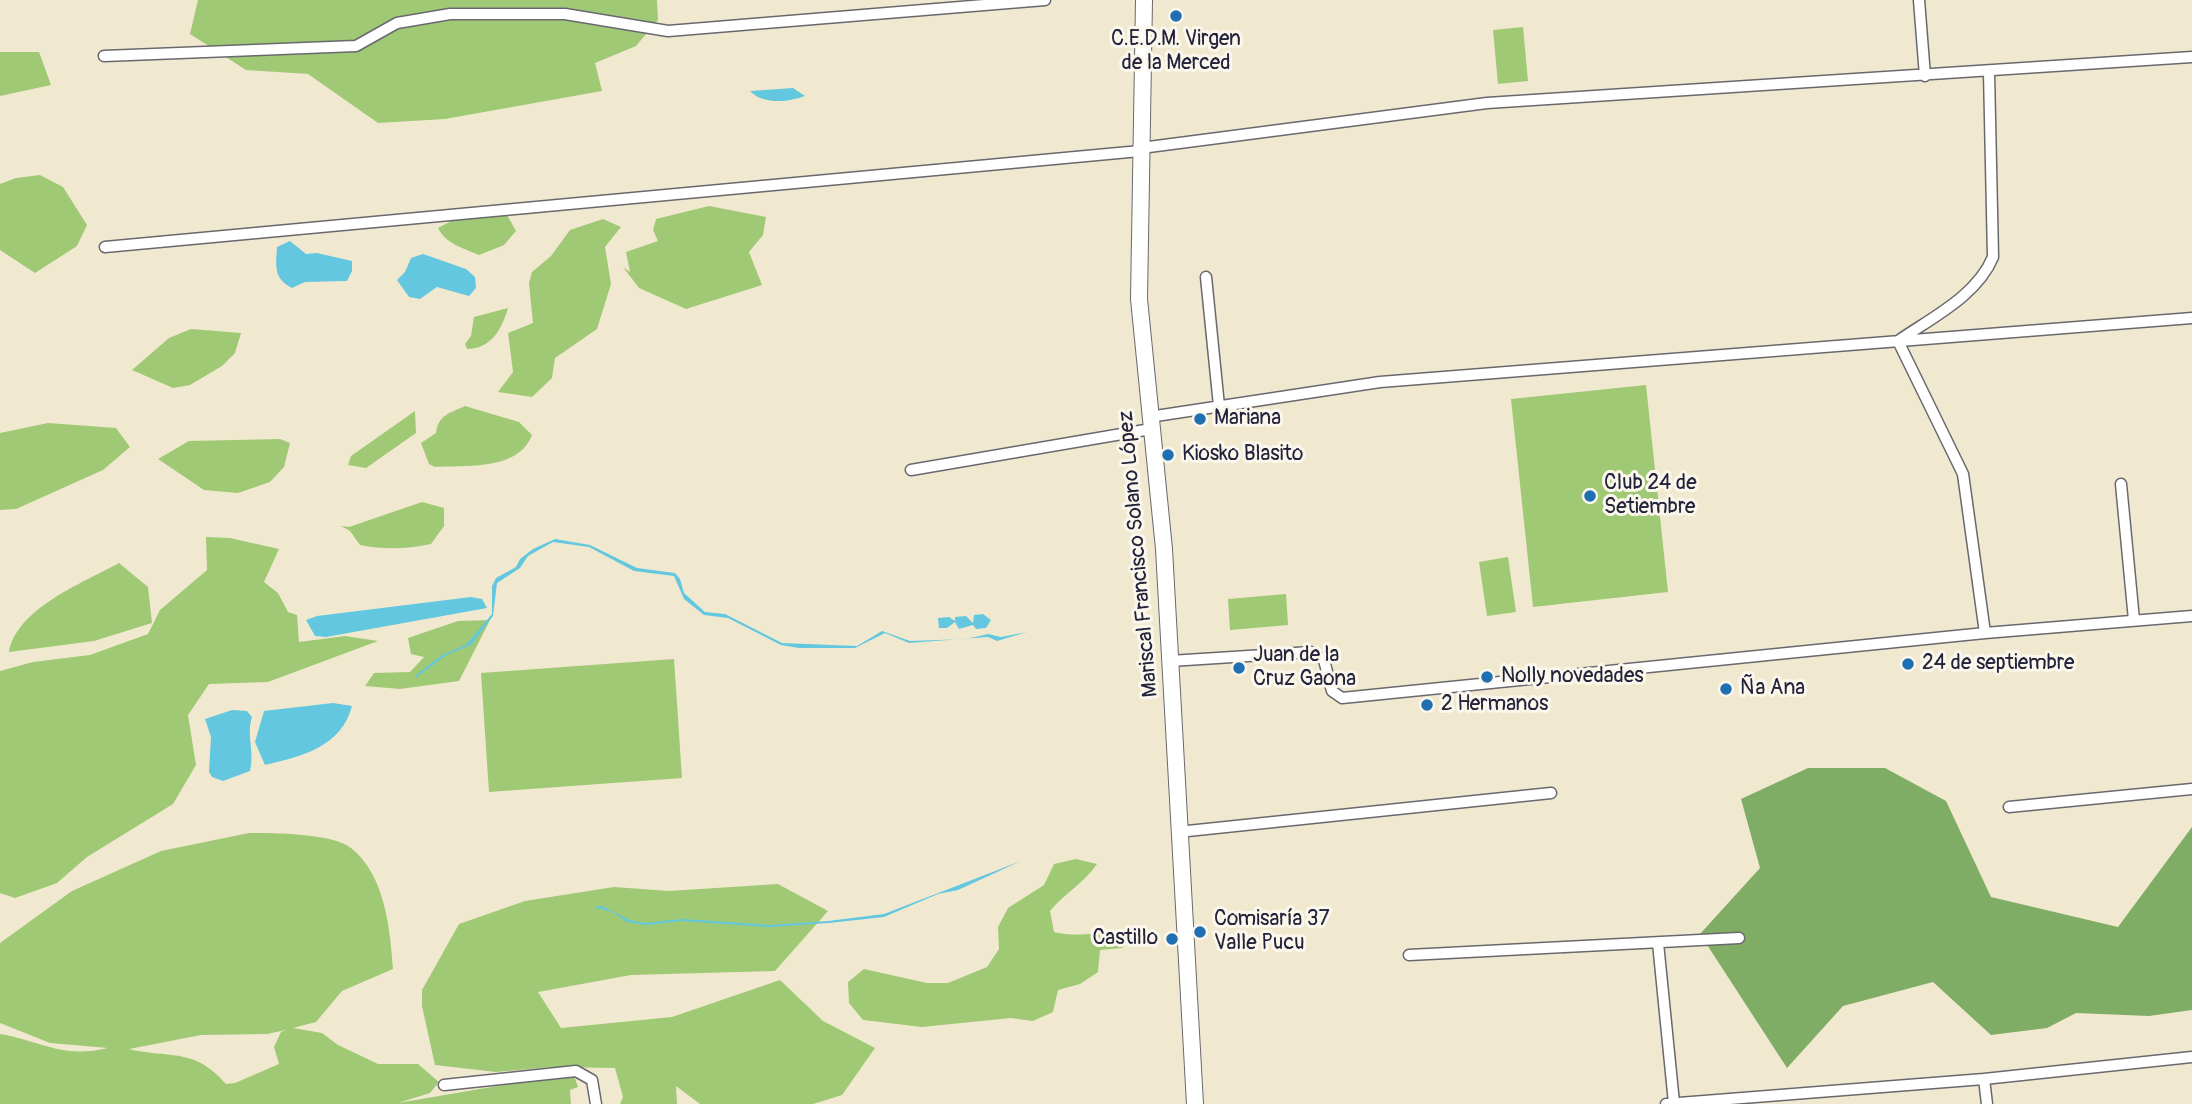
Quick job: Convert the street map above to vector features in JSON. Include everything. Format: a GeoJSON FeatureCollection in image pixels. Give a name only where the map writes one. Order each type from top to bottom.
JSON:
{"type":"FeatureCollection","features":[{"type":"Feature","properties":{"kind":"main road","name":"Mariscal Francisco Solano López"},"geometry":{"type":"LineString","coordinates":[[1144,0],[1139,299],[1164,550],[1195,1104]]}},
{"type":"Feature","properties":{"kind":"street"},"geometry":{"type":"LineString","coordinates":[[104,56],[356,46],[397,23],[450,14],[565,14],[668,31],[1045,0]]}},
{"type":"Feature","properties":{"kind":"street"},"geometry":{"type":"LineString","coordinates":[[1919,0],[1925,76]]}},
{"type":"Feature","properties":{"kind":"street"},"geometry":{"type":"LineString","coordinates":[[106,247],[1140,150],[1487,103],[2192,57]]}},
{"type":"Feature","properties":{"kind":"street"},"geometry":{"type":"LineString","coordinates":[[1898,341],[1961,297],[1980,279],[1993,257],[1989,72]]}},
{"type":"Feature","properties":{"kind":"street"},"geometry":{"type":"LineString","coordinates":[[1206,277],[1219,406]]}},
{"type":"Feature","properties":{"kind":"street"},"geometry":{"type":"LineString","coordinates":[[911,470],[1150,423],[1219,406],[1380,382],[2192,318]]}},
{"type":"Feature","properties":{"kind":"street"},"geometry":{"type":"LineString","coordinates":[[1898,341],[1963,474],[1984,633]]}},
{"type":"Feature","properties":{"kind":"street"},"geometry":{"type":"LineString","coordinates":[[2121,484],[2134,620]]}},
{"type":"Feature","properties":{"kind":"street"},"geometry":{"type":"LineString","coordinates":[[1170,661],[1311,652],[1324,660],[1332,691],[1342,698],[1984,633],[2192,615]]}},
{"type":"Feature","properties":{"kind":"street"},"geometry":{"type":"LineString","coordinates":[[2009,807],[2192,789]]}},
{"type":"Feature","properties":{"kind":"street"},"geometry":{"type":"LineString","coordinates":[[1178,832],[1551,793]]}},
{"type":"Feature","properties":{"kind":"street"},"geometry":{"type":"LineString","coordinates":[[1409,955],[1740,938]]}},
{"type":"Feature","properties":{"kind":"street"},"geometry":{"type":"LineString","coordinates":[[1658,943],[1674,1103]]}},
{"type":"Feature","properties":{"kind":"street"},"geometry":{"type":"LineString","coordinates":[[1666,1104],[1984,1079],[2192,1057]]}},
{"type":"Feature","properties":{"kind":"street"},"geometry":{"type":"LineString","coordinates":[[444,1085],[576,1071],[592,1080],[596,1104]]}},
{"type":"Feature","properties":{"kind":"street"},"geometry":{"type":"LineString","coordinates":[[1984,1079],[1987,1104]]}},
{"type":"Feature","properties":{"kind":"green space"},"geometry":{"type":"Polygon","coordinates":[[[198,0],[657,0],[658,20],[636,46],[595,63],[602,91],[445,119],[378,123],[308,74],[246,70],[190,34],[198,0]]]}},
{"type":"Feature","properties":{"kind":"green space"},"geometry":{"type":"Polygon","coordinates":[[[1523,27],[1528,81],[1498,84],[1493,30],[1523,27]]]}},
{"type":"Feature","properties":{"kind":"green space"},"geometry":{"type":"Polygon","coordinates":[[[0,52],[39,52],[51,85],[0,96],[0,52]]]}},
{"type":"Feature","properties":{"kind":"green space"},"geometry":{"type":"Polygon","coordinates":[[[40,175],[63,187],[87,225],[77,246],[35,273],[0,250],[0,184],[16,178],[40,175]]]}},
{"type":"Feature","properties":{"kind":"green space"},"geometry":{"type":"Polygon","coordinates":[[[709,206],[766,217],[763,235],[749,252],[762,285],[686,309],[639,288],[623,267],[630,272],[626,252],[658,241],[653,230],[656,219],[709,206]]]}},
{"type":"Feature","properties":{"kind":"green space"},"geometry":{"type":"Polygon","coordinates":[[[496,213],[507,215],[516,231],[504,245],[479,255],[450,242],[438,228],[451,221],[496,213]]]}},
{"type":"Feature","properties":{"kind":"green space"},"geometry":{"type":"Polygon","coordinates":[[[603,219],[621,227],[605,247],[611,284],[597,329],[555,358],[552,378],[532,397],[498,392],[513,372],[508,333],[533,323],[529,283],[532,272],[551,256],[570,230],[603,219]]]}},
{"type":"Feature","properties":{"kind":"green space"},"geometry":{"type":"Polygon","coordinates":[[[508,308],[489,342],[467,349],[465,344],[471,336],[474,317],[508,308]]]}},
{"type":"Feature","properties":{"kind":"green space"},"geometry":{"type":"Polygon","coordinates":[[[191,329],[241,333],[235,353],[222,366],[190,385],[173,388],[132,370],[169,338],[191,329]]]}},
{"type":"Feature","properties":{"kind":"green space","name":"Club 24 de Setiembre"},"geometry":{"type":"Polygon","coordinates":[[[1646,385],[1668,592],[1533,607],[1511,399],[1646,385]]]}},
{"type":"Feature","properties":{"kind":"green space"},"geometry":{"type":"Polygon","coordinates":[[[465,406],[519,422],[532,435],[525,447],[515,455],[490,464],[435,467],[429,464],[421,443],[436,433],[439,422],[446,415],[465,406]]]}},
{"type":"Feature","properties":{"kind":"green space"},"geometry":{"type":"Polygon","coordinates":[[[415,411],[416,433],[366,468],[348,465],[351,456],[415,411]]]}},
{"type":"Feature","properties":{"kind":"green space"},"geometry":{"type":"Polygon","coordinates":[[[48,423],[116,428],[130,447],[103,470],[16,509],[0,510],[0,433],[48,423]]]}},
{"type":"Feature","properties":{"kind":"green space"},"geometry":{"type":"Polygon","coordinates":[[[280,439],[290,443],[284,467],[270,482],[238,493],[204,490],[158,459],[189,441],[280,439]]]}},
{"type":"Feature","properties":{"kind":"green space"},"geometry":{"type":"Polygon","coordinates":[[[422,502],[444,508],[444,526],[431,544],[396,548],[360,545],[350,531],[341,526],[349,527],[422,502]]]}},
{"type":"Feature","properties":{"kind":"green space"},"geometry":{"type":"Polygon","coordinates":[[[206,537],[230,538],[279,549],[264,582],[278,593],[288,612],[297,615],[299,642],[345,636],[378,641],[268,682],[209,684],[188,715],[196,765],[173,804],[87,857],[57,883],[15,898],[0,893],[0,671],[33,662],[90,655],[148,634],[160,610],[207,570],[206,537]]]}},
{"type":"Feature","properties":{"kind":"green space"},"geometry":{"type":"Polygon","coordinates":[[[1508,557],[1516,612],[1487,616],[1479,562],[1508,557]]]}},
{"type":"Feature","properties":{"kind":"green space"},"geometry":{"type":"Polygon","coordinates":[[[119,563],[148,587],[152,623],[94,641],[9,652],[24,622],[38,610],[70,588],[119,563]]]}},
{"type":"Feature","properties":{"kind":"green space"},"geometry":{"type":"Polygon","coordinates":[[[1286,594],[1288,625],[1230,630],[1228,599],[1286,594]]]}},
{"type":"Feature","properties":{"kind":"green space"},"geometry":{"type":"Polygon","coordinates":[[[490,620],[459,681],[400,689],[365,686],[374,673],[410,672],[424,657],[411,654],[408,638],[458,621],[490,620]]]}},
{"type":"Feature","properties":{"kind":"green space"},"geometry":{"type":"Polygon","coordinates":[[[674,659],[682,778],[489,792],[481,673],[674,659]]]}},
{"type":"Feature","properties":{"kind":"green space"},"geometry":{"type":"Polygon","coordinates":[[[1808,768],[1885,768],[1946,801],[1991,897],[2118,927],[2192,827],[2192,1010],[2149,1016],[2076,1013],[2047,1028],[1991,1035],[1933,982],[1843,1006],[1787,1068],[1700,934],[1760,868],[1741,799],[1808,768]]]}},
{"type":"Feature","properties":{"kind":"green space"},"geometry":{"type":"Polygon","coordinates":[[[249,833],[317,837],[351,848],[371,873],[384,903],[393,969],[342,991],[316,1022],[293,1028],[322,1033],[338,1045],[378,1064],[418,1064],[439,1082],[430,1093],[398,1103],[573,1073],[578,1087],[570,1090],[571,1104],[0,1104],[0,1034],[64,1050],[92,1051],[108,1048],[50,1043],[0,1023],[0,943],[72,891],[161,851],[249,833]],[[286,1030],[267,1034],[201,1035],[129,1049],[192,1059],[214,1072],[226,1084],[235,1083],[279,1064],[274,1047],[281,1032],[286,1030]]]}},
{"type":"Feature","properties":{"kind":"green space"},"geometry":{"type":"Polygon","coordinates":[[[1076,859],[1097,864],[1050,911],[1054,932],[1076,935],[1116,931],[1139,934],[1122,948],[1100,950],[1098,972],[1080,984],[1058,990],[1053,1012],[1033,1021],[1011,1018],[922,1027],[863,1020],[849,1003],[848,982],[864,969],[927,983],[948,983],[987,967],[999,949],[998,927],[1008,908],[1044,885],[1054,864],[1076,859]]]}},
{"type":"Feature","properties":{"kind":"green space"},"geometry":{"type":"Polygon","coordinates":[[[778,884],[828,911],[775,971],[631,975],[538,992],[561,1028],[672,1017],[780,980],[823,1021],[875,1048],[842,1095],[813,1104],[700,1104],[676,1086],[677,1104],[620,1104],[623,1097],[615,1068],[552,1067],[496,1072],[435,1065],[422,1006],[422,990],[459,924],[525,901],[614,887],[669,891],[778,884]]]}},
{"type":"Feature","properties":{"kind":"water"},"geometry":{"type":"Polygon","coordinates":[[[793,88],[805,96],[776,101],[762,99],[750,91],[793,88]]]}},
{"type":"Feature","properties":{"kind":"water"},"geometry":{"type":"Polygon","coordinates":[[[290,241],[306,254],[317,253],[352,261],[352,271],[347,281],[305,282],[292,288],[286,284],[277,271],[277,247],[290,241]]]}},
{"type":"Feature","properties":{"kind":"water"},"geometry":{"type":"Polygon","coordinates":[[[423,254],[466,269],[475,277],[476,288],[469,296],[437,287],[420,299],[409,297],[397,280],[405,272],[411,258],[423,254]]]}},
{"type":"Feature","properties":{"kind":"water"},"geometry":{"type":"Polygon","coordinates":[[[555,539],[590,545],[637,568],[675,573],[684,593],[705,612],[725,614],[782,643],[857,646],[882,631],[910,641],[958,639],[909,643],[885,633],[855,648],[799,648],[781,645],[728,618],[704,615],[684,599],[674,576],[634,571],[589,547],[553,542],[528,556],[520,568],[497,583],[493,616],[471,645],[446,655],[415,676],[442,655],[466,645],[492,614],[492,586],[496,578],[516,567],[520,559],[533,549],[555,539]]]}},
{"type":"Feature","properties":{"kind":"water"},"geometry":{"type":"Polygon","coordinates":[[[471,597],[482,599],[487,608],[326,637],[315,636],[306,620],[317,616],[471,597]]]}},
{"type":"Feature","properties":{"kind":"water"},"geometry":{"type":"Polygon","coordinates":[[[983,614],[991,620],[986,628],[976,629],[973,625],[959,629],[955,622],[947,628],[939,628],[938,618],[949,617],[955,621],[955,617],[966,616],[973,623],[974,615],[983,614]]]}},
{"type":"Feature","properties":{"kind":"water"},"geometry":{"type":"Polygon","coordinates":[[[1027,632],[997,641],[988,637],[968,639],[988,634],[1001,637],[1027,632]]]}},
{"type":"Feature","properties":{"kind":"water"},"geometry":{"type":"Polygon","coordinates":[[[333,703],[352,706],[347,720],[330,740],[319,748],[293,758],[265,765],[255,742],[264,711],[333,703]]]}},
{"type":"Feature","properties":{"kind":"water"},"geometry":{"type":"Polygon","coordinates":[[[232,710],[247,711],[252,717],[252,757],[250,771],[223,781],[212,777],[209,772],[211,737],[205,719],[232,710]]]}},
{"type":"Feature","properties":{"kind":"water"},"geometry":{"type":"Polygon","coordinates":[[[1021,861],[958,890],[938,894],[884,917],[829,923],[769,927],[681,921],[646,925],[627,922],[612,912],[594,907],[602,906],[629,920],[645,923],[682,919],[770,925],[828,921],[884,914],[1021,861]]]}},
{"type":"Feature","properties":{"kind":"place","name":"C.E.D.M. Virgen de la Merced"},"geometry":{"type":"Point","coordinates":[1176,16]}},
{"type":"Feature","properties":{"kind":"place","name":"Mariana"},"geometry":{"type":"Point","coordinates":[1200,419]}},
{"type":"Feature","properties":{"kind":"place","name":"Kiosko Blasito"},"geometry":{"type":"Point","coordinates":[1168,455]}},
{"type":"Feature","properties":{"kind":"place","name":"Club 24 de Setiembre"},"geometry":{"type":"Point","coordinates":[1590,496]}},
{"type":"Feature","properties":{"kind":"place","name":"24 de septiembre"},"geometry":{"type":"Point","coordinates":[1908,664]}},
{"type":"Feature","properties":{"kind":"place","name":"Juan de la Cruz Gaona"},"geometry":{"type":"Point","coordinates":[1239,668]}},
{"type":"Feature","properties":{"kind":"place","name":"Nolly novedades"},"geometry":{"type":"Point","coordinates":[1487,677]}},
{"type":"Feature","properties":{"kind":"place","name":"Ña Ana"},"geometry":{"type":"Point","coordinates":[1726,689]}},
{"type":"Feature","properties":{"kind":"place","name":"2 Hermanos"},"geometry":{"type":"Point","coordinates":[1427,705]}},
{"type":"Feature","properties":{"kind":"place","name":"Comisaría 37 Valle Pucu"},"geometry":{"type":"Point","coordinates":[1200,932]}},
{"type":"Feature","properties":{"kind":"place","name":"Castillo"},"geometry":{"type":"Point","coordinates":[1172,939]}}]}
